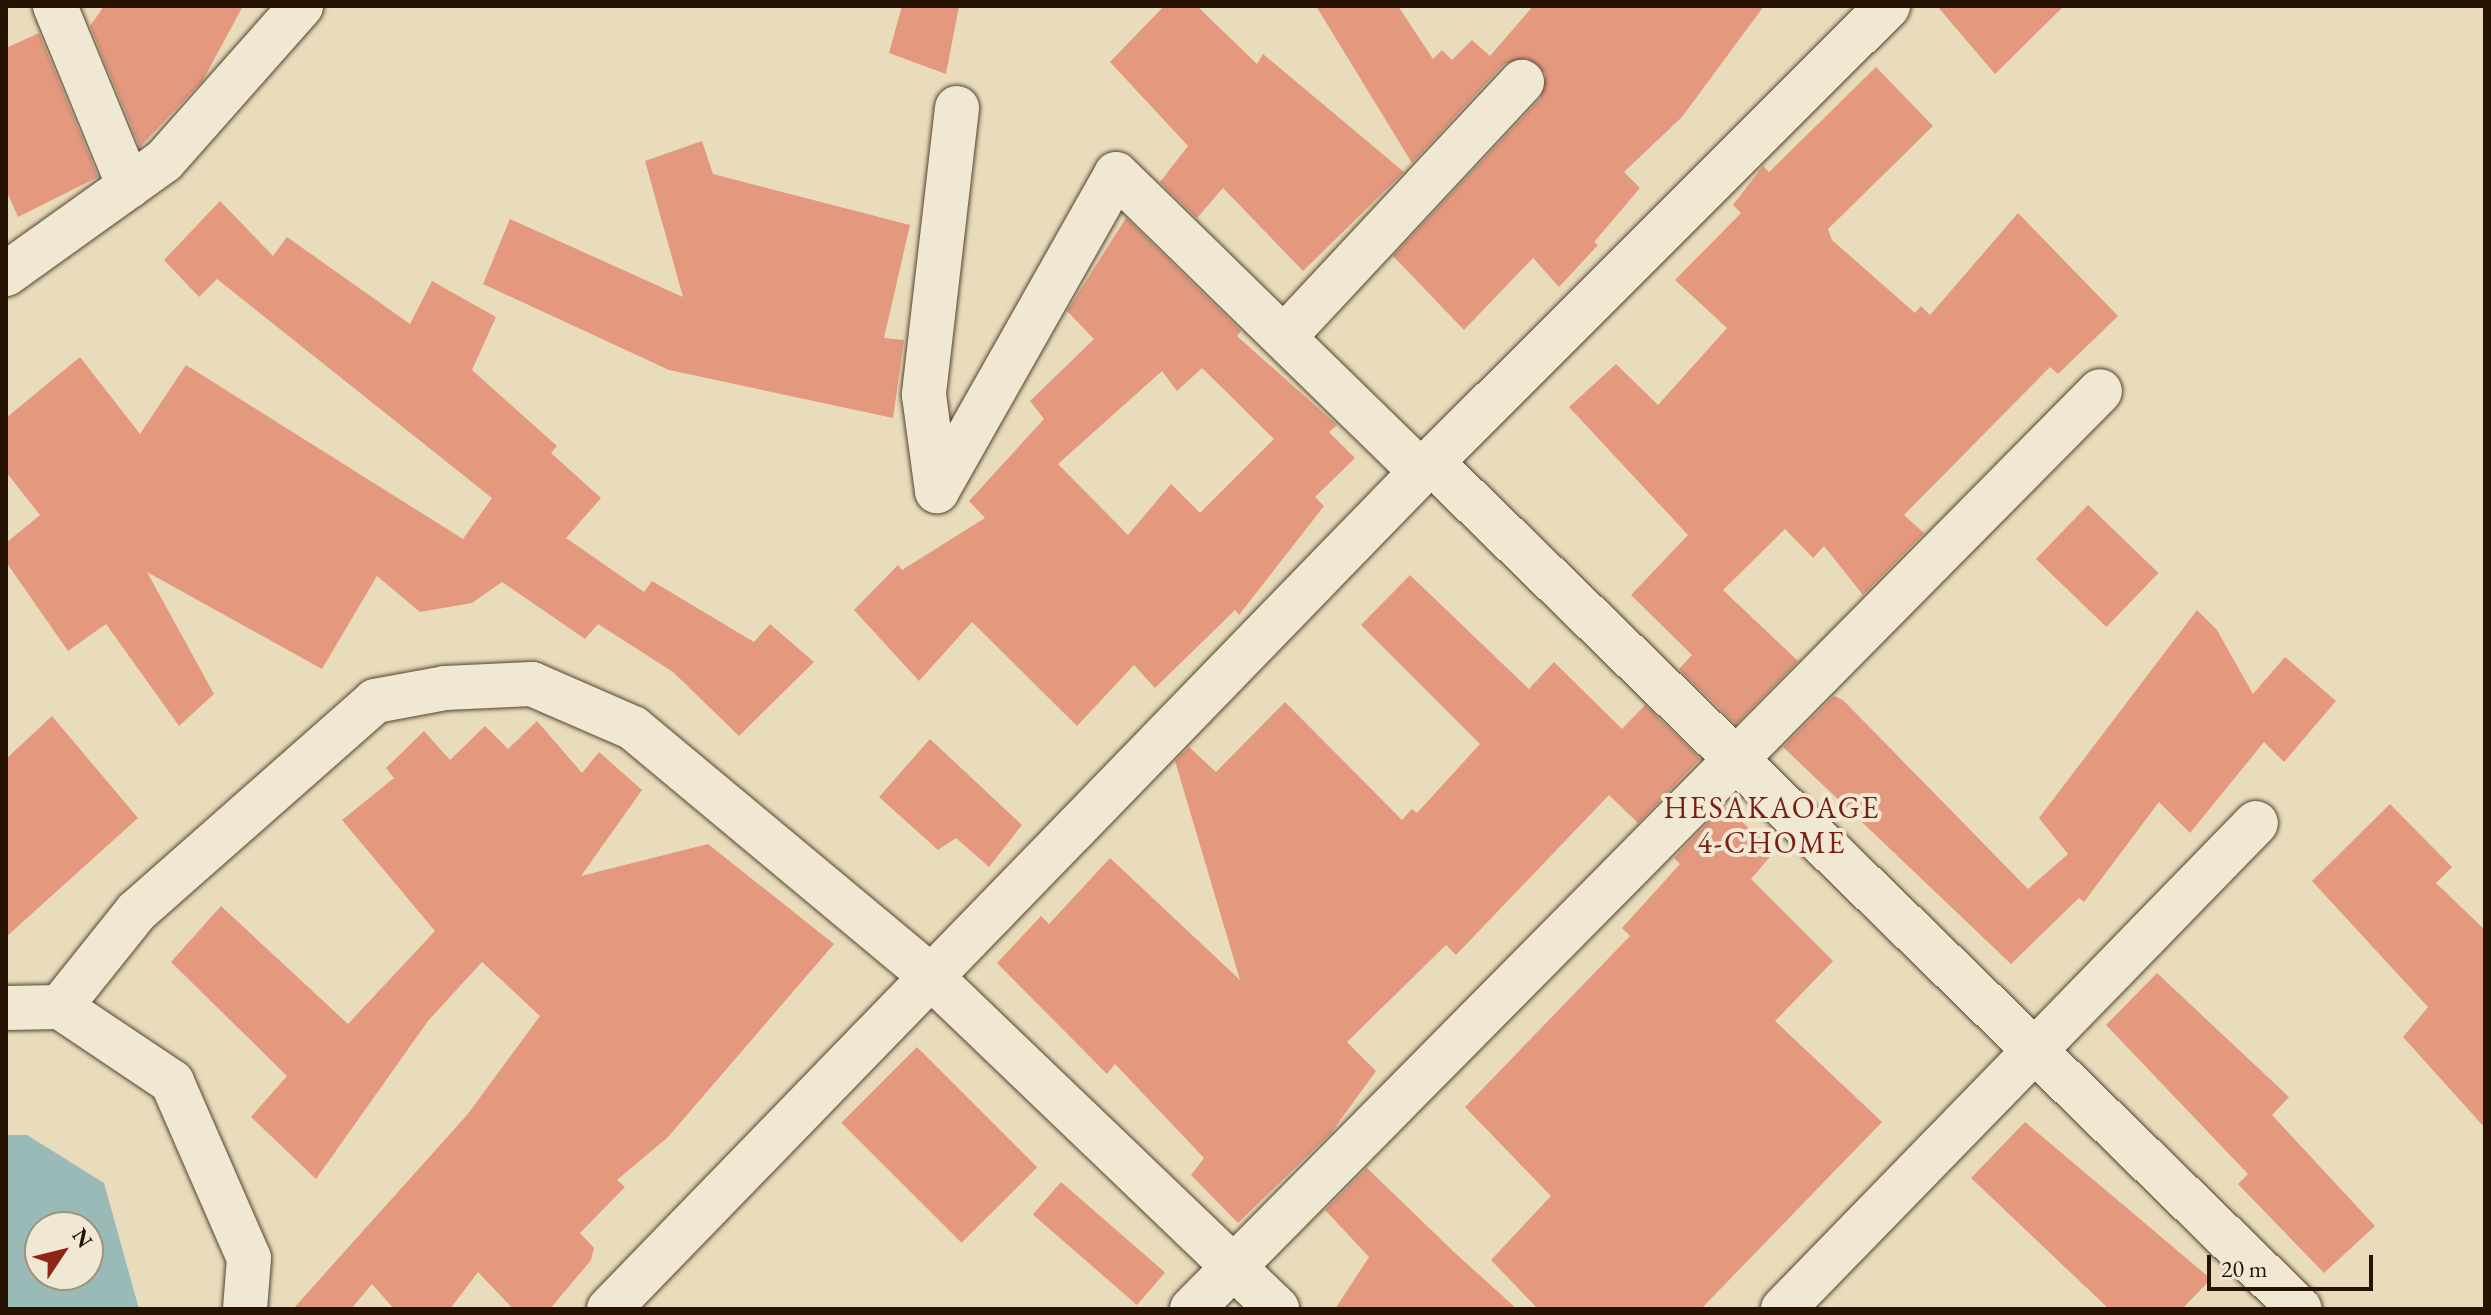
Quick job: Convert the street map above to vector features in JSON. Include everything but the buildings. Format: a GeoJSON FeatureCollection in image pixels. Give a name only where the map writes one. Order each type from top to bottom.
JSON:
{"type":"FeatureCollection","features":[{"type":"Feature","properties":{"kind":"street"},"geometry":{"type":"LineString","coordinates":[[55,6],[129,186]]}},
{"type":"Feature","properties":{"kind":"street"},"geometry":{"type":"LineString","coordinates":[[6,274],[164,161],[301,6]]}},
{"type":"Feature","properties":{"kind":"street"},"geometry":{"type":"LineString","coordinates":[[609,1309],[928,974],[1426,467],[1888,6]]}},
{"type":"Feature","properties":{"kind":"street"},"geometry":{"type":"LineString","coordinates":[[1284,337],[1522,82]]}},
{"type":"Feature","properties":{"kind":"street"},"geometry":{"type":"LineString","coordinates":[[957,108],[924,395],[937,491],[1116,174],[1284,337],[1426,467],[2300,1309]]}},
{"type":"Feature","properties":{"kind":"street"},"geometry":{"type":"LineString","coordinates":[[1192,1309],[2100,391]]}},
{"type":"Feature","properties":{"kind":"street"},"geometry":{"type":"LineString","coordinates":[[60,1007],[136,912],[375,701],[445,688],[532,684],[633,728],[928,974],[1277,1309]]}},
{"type":"Feature","properties":{"kind":"street"},"geometry":{"type":"LineString","coordinates":[[1783,1309],[2256,823]]}},
{"type":"Feature","properties":{"kind":"street"},"geometry":{"type":"LineString","coordinates":[[6,1008],[60,1007],[172,1082],[249,1258],[245,1309]]}},
{"type":"Feature","properties":{"kind":"water"},"geometry":{"type":"Polygon","coordinates":[[[6,1135],[27,1135],[104,1183],[139,1309],[6,1309],[6,1135]]]}},
{"type":"Feature","properties":{"kind":"district","name":"HESAKAOAGE 4-CHOME"},"geometry":{"type":"Point","coordinates":[1772,825]}}]}
